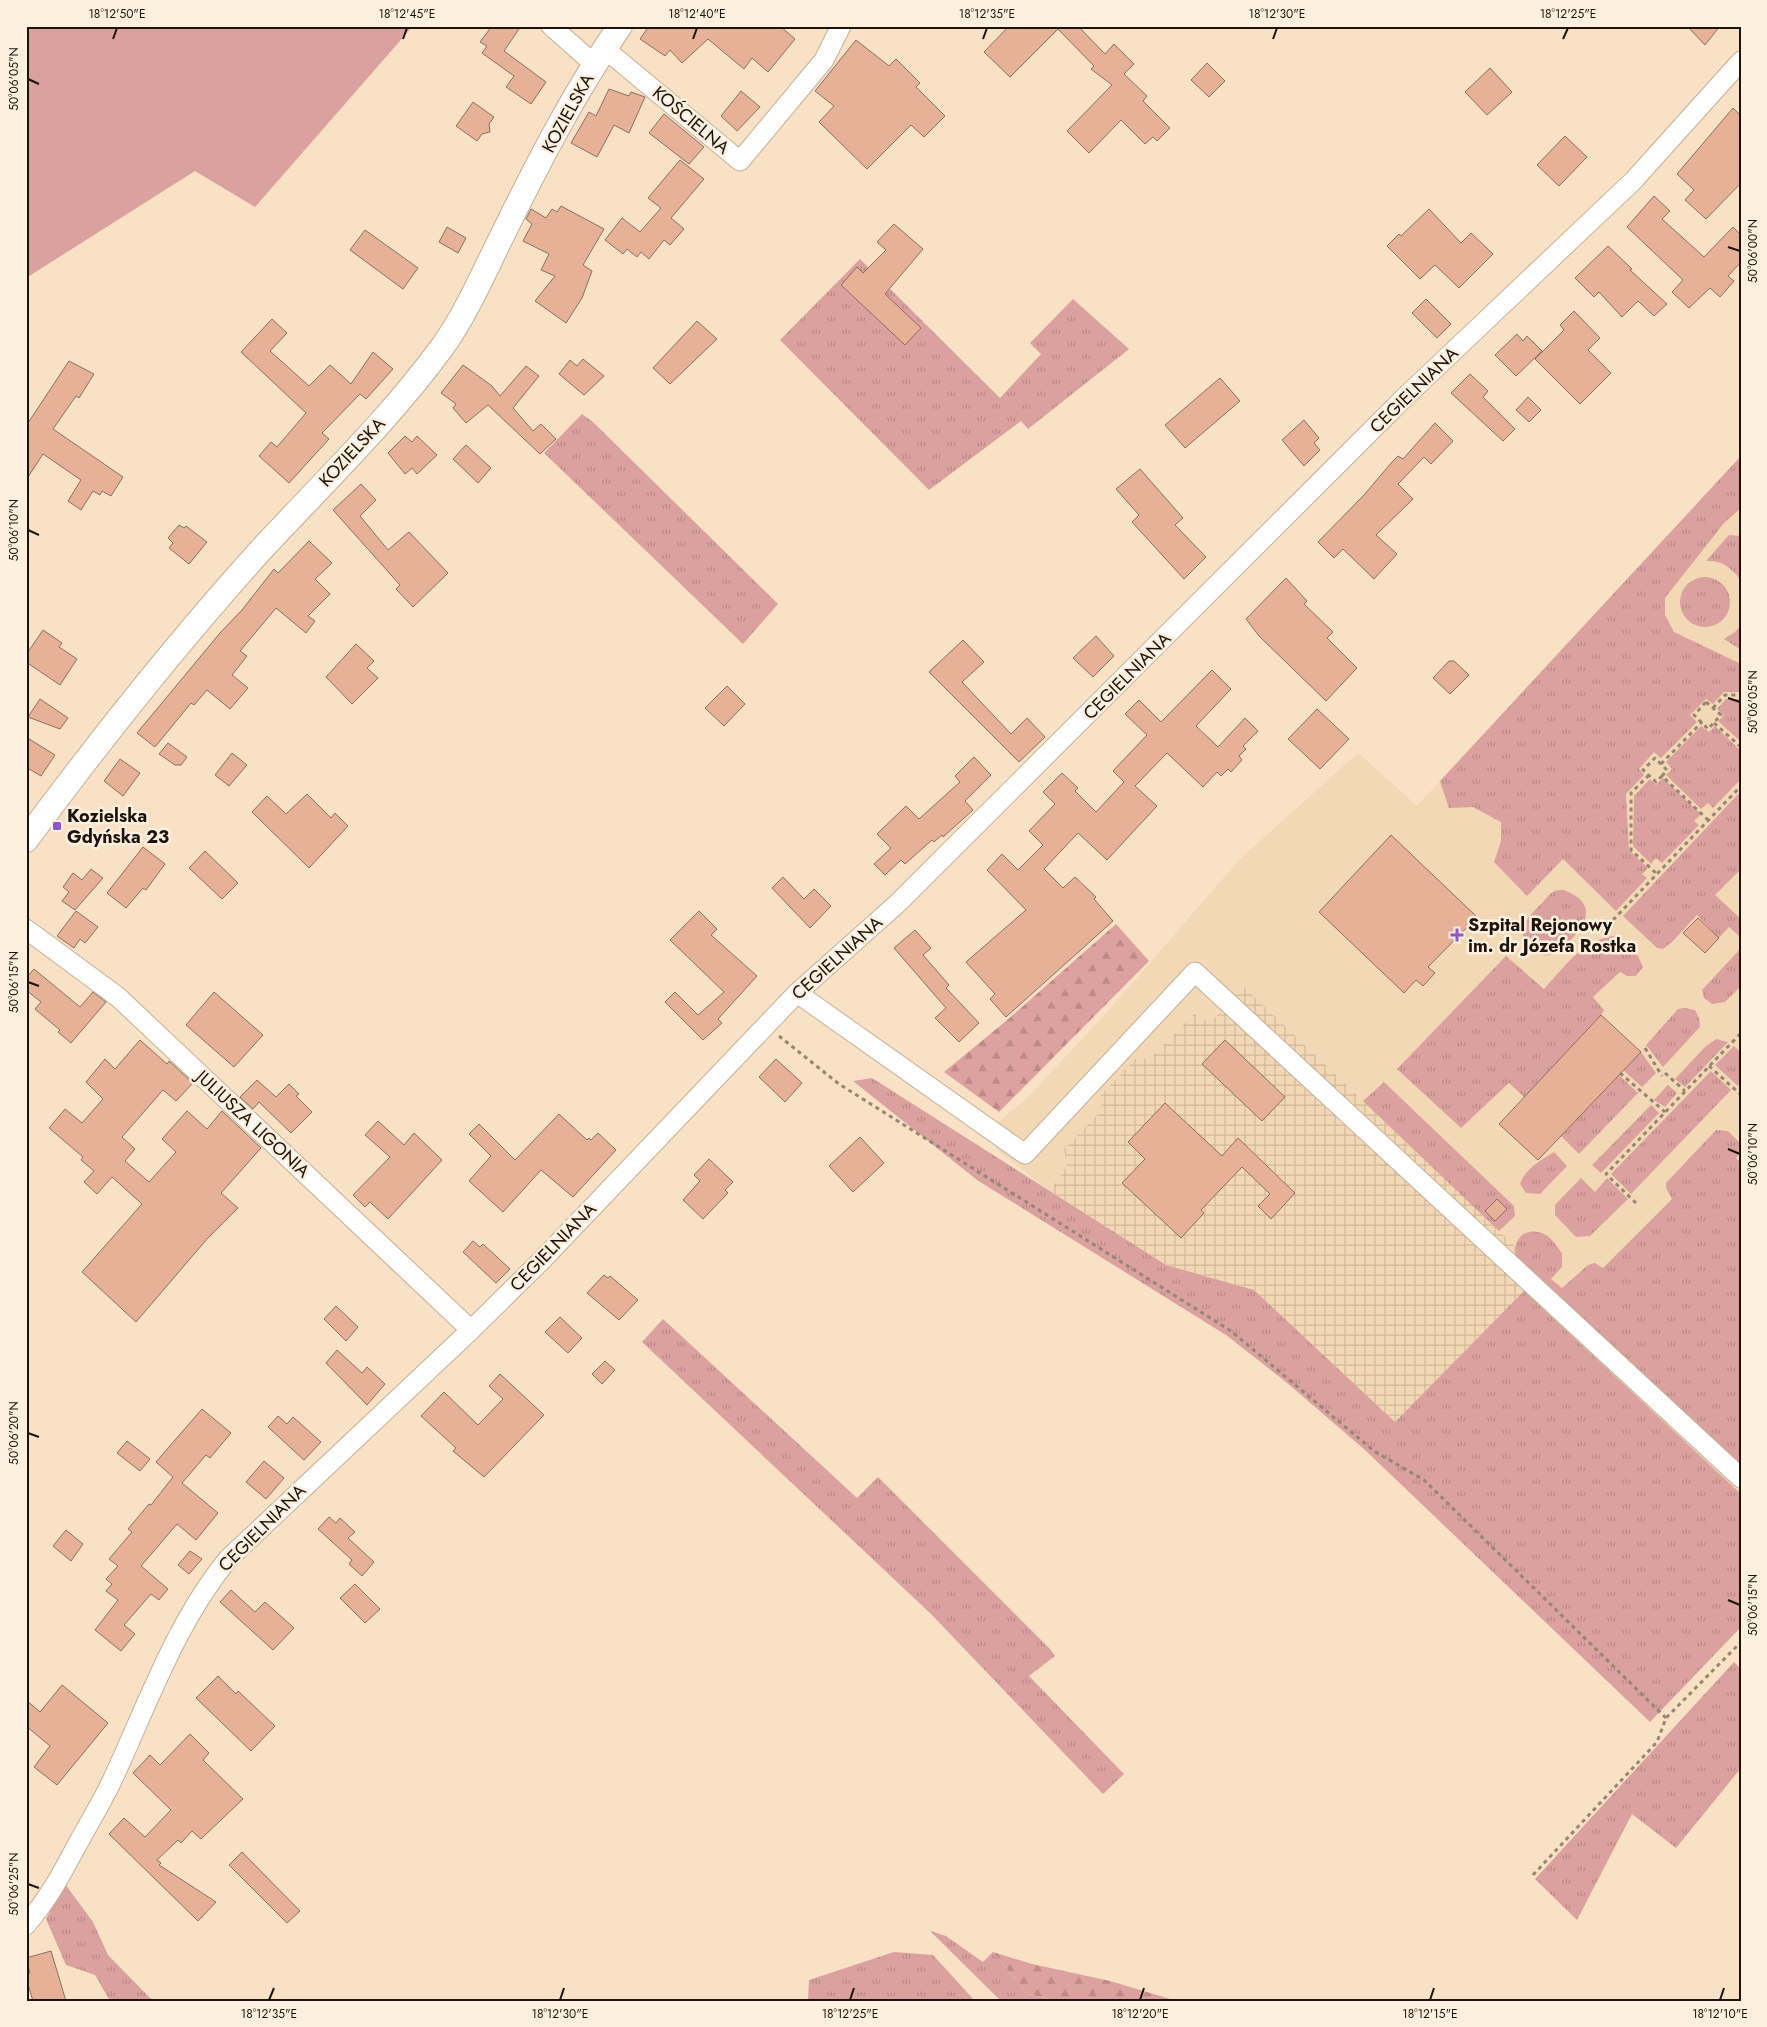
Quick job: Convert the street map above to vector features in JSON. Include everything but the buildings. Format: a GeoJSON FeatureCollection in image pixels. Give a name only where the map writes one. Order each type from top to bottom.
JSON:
{"type":"FeatureCollection","features":[{"type":"Feature","properties":{"kind":"main road","name":"KOZIELSKA"},"geometry":{"type":"LineString","coordinates":[[26,840],[159,668],[260,551],[415,383],[444,344],[457,324],[528,185],[600,56],[620,26]]}},
{"type":"Feature","properties":{"kind":"street"},"geometry":{"type":"LineString","coordinates":[[551,26],[600,56]]}},
{"type":"Feature","properties":{"kind":"street","name":"KOŚCIELNA"},"geometry":{"type":"LineString","coordinates":[[600,56],[740,161],[824,60],[840,26]]}},
{"type":"Feature","properties":{"kind":"street","name":"CEGIELNIANA"},"geometry":{"type":"LineString","coordinates":[[26,1925],[46,1902],[110,1786],[166,1662],[216,1574],[265,1522],[471,1330],[543,1259],[797,993],[898,903],[1404,398],[1638,175],[1741,61]]}},
{"type":"Feature","properties":{"kind":"street","name":"JULIUSZA LIGONIA"},"geometry":{"type":"LineString","coordinates":[[26,929],[118,997],[471,1330]]}},
{"type":"Feature","properties":{"kind":"street"},"geometry":{"type":"LineString","coordinates":[[797,993],[1025,1154],[1195,972],[1741,1478]]}},
{"type":"Feature","properties":{"kind":"path"},"geometry":{"type":"LineString","coordinates":[[1713,708],[1724,695],[1741,695]]}},
{"type":"Feature","properties":{"kind":"path"},"geometry":{"type":"LineString","coordinates":[[1706,702],[1713,708],[1721,716],[1708,729],[1694,715],[1706,702]]}},
{"type":"Feature","properties":{"kind":"path"},"geometry":{"type":"LineString","coordinates":[[1661,764],[1702,722]]}},
{"type":"Feature","properties":{"kind":"path"},"geometry":{"type":"LineString","coordinates":[[1714,723],[1741,747]]}},
{"type":"Feature","properties":{"kind":"path"},"geometry":{"type":"LineString","coordinates":[[1655,758],[1667,770],[1656,782],[1649,775],[1643,770],[1655,758]]}},
{"type":"Feature","properties":{"kind":"path"},"geometry":{"type":"LineString","coordinates":[[1649,775],[1631,793],[1631,850],[1657,874]]}},
{"type":"Feature","properties":{"kind":"path"},"geometry":{"type":"LineString","coordinates":[[1662,776],[1708,820]]}},
{"type":"Feature","properties":{"kind":"path"},"geometry":{"type":"LineString","coordinates":[[1613,920],[1741,786]]}},
{"type":"Feature","properties":{"kind":"path"},"geometry":{"type":"LineString","coordinates":[[766,1026],[839,1084],[1231,1331],[1374,1451],[1424,1480],[1666,1718]]}},
{"type":"Feature","properties":{"kind":"path"},"geometry":{"type":"LineString","coordinates":[[1636,1204],[1606,1174],[1741,1032]]}},
{"type":"Feature","properties":{"kind":"path"},"geometry":{"type":"LineString","coordinates":[[1644,1048],[1663,1074],[1685,1092]]}},
{"type":"Feature","properties":{"kind":"path"},"geometry":{"type":"LineString","coordinates":[[1709,1066],[1740,1094]]}},
{"type":"Feature","properties":{"kind":"path"},"geometry":{"type":"LineString","coordinates":[[1620,1073],[1665,1112]]}},
{"type":"Feature","properties":{"kind":"path"},"geometry":{"type":"LineString","coordinates":[[1533,1875],[1656,1742],[1666,1718],[1741,1642]]}},
{"type":"Feature","properties":{"kind":"shaded area","name":"Szpital Rejonowy im. dr Józefa Rostka"},"geometry":{"type":"Polygon","coordinates":[[[1741,456],[1741,1494],[1524,1291],[1395,1422],[1254,1290],[1166,1265],[1050,1191],[997,1150],[995,1125],[1028,1097],[1108,1011],[1240,859],[1358,753],[1417,806],[1741,456]]]}},
{"type":"Feature","properties":{"kind":"shaded area"},"geometry":{"type":"Polygon","coordinates":[[[1244,987],[1543,1273],[1395,1422],[1254,1290],[1166,1265],[1050,1191],[1067,1166],[1064,1149],[1102,1110],[1100,1096],[1138,1056],[1149,1060],[1194,1014],[1210,1023],[1244,987]]]}},
{"type":"Feature","properties":{"kind":"green space"},"geometry":{"type":"Polygon","coordinates":[[[26,26],[413,26],[255,207],[195,171],[26,278],[26,26]]]}},
{"type":"Feature","properties":{"kind":"green space"},"geometry":{"type":"Polygon","coordinates":[[[860,259],[1000,398],[1041,354],[1030,343],[1073,299],[1129,349],[1028,429],[1021,421],[929,490],[780,340],[860,259]]]}},
{"type":"Feature","properties":{"kind":"green space"},"geometry":{"type":"Polygon","coordinates":[[[582,414],[593,422],[778,604],[743,644],[544,453],[582,414]]]}},
{"type":"Feature","properties":{"kind":"green space"},"geometry":{"type":"Polygon","coordinates":[[[1741,456],[1741,508],[1724,523],[1665,598],[1665,615],[1674,632],[1741,664],[1741,692],[1724,692],[1713,704],[1706,699],[1690,715],[1697,722],[1661,758],[1654,752],[1639,769],[1644,775],[1626,794],[1629,850],[1648,868],[1642,874],[1647,878],[1616,911],[1563,859],[1527,896],[1494,862],[1501,841],[1501,822],[1473,807],[1449,808],[1440,781],[1741,456]]]}},
{"type":"Feature","properties":{"kind":"green space"},"geometry":{"type":"Polygon","coordinates":[[[1729,535],[1741,536],[1741,580],[1725,565],[1706,561],[1729,535]]]}},
{"type":"Feature","properties":{"kind":"green space"},"geometry":{"type":"Polygon","coordinates":[[[1700,577],[1710,577],[1723,584],[1730,597],[1730,607],[1723,620],[1710,627],[1700,627],[1691,623],[1684,616],[1680,607],[1680,597],[1684,588],[1691,581],[1700,577]]]}},
{"type":"Feature","properties":{"kind":"green space"},"geometry":{"type":"Polygon","coordinates":[[[1741,625],[1741,650],[1724,639],[1735,632],[1741,625]]]}},
{"type":"Feature","properties":{"kind":"green space"},"geometry":{"type":"Polygon","coordinates":[[[1726,699],[1741,699],[1741,742],[1718,721],[1724,715],[1717,709],[1726,699]]]}},
{"type":"Feature","properties":{"kind":"green space"},"geometry":{"type":"Polygon","coordinates":[[[1701,726],[1709,732],[1715,726],[1741,751],[1741,779],[1713,808],[1708,803],[1701,809],[1666,775],[1672,769],[1666,762],[1701,726]]]}},
{"type":"Feature","properties":{"kind":"green space"},"geometry":{"type":"Polygon","coordinates":[[[1663,778],[1701,814],[1694,821],[1699,825],[1662,863],[1656,858],[1651,864],[1633,846],[1634,796],[1650,779],[1656,785],[1663,778]]]}},
{"type":"Feature","properties":{"kind":"green space"},"geometry":{"type":"Polygon","coordinates":[[[1741,791],[1741,869],[1715,895],[1741,919],[1739,936],[1729,927],[1719,938],[1697,915],[1673,941],[1663,949],[1657,948],[1623,916],[1741,791]]]}},
{"type":"Feature","properties":{"kind":"green space"},"geometry":{"type":"Polygon","coordinates":[[[1564,890],[1574,895],[1585,907],[1584,920],[1576,935],[1560,950],[1553,954],[1542,955],[1532,949],[1525,941],[1523,929],[1528,918],[1550,894],[1564,890]]]}},
{"type":"Feature","properties":{"kind":"green space"},"geometry":{"type":"Polygon","coordinates":[[[1116,924],[1149,961],[999,1112],[944,1072],[1006,1021],[1116,924]]]}},
{"type":"Feature","properties":{"kind":"green space"},"geometry":{"type":"Polygon","coordinates":[[[1617,935],[1638,956],[1643,967],[1636,976],[1627,976],[1620,972],[1593,997],[1604,1010],[1601,1015],[1524,1097],[1509,1083],[1461,1128],[1397,1069],[1506,956],[1544,989],[1576,954],[1594,942],[1617,935]]]}},
{"type":"Feature","properties":{"kind":"green space"},"geometry":{"type":"Polygon","coordinates":[[[1741,948],[1741,986],[1725,1002],[1712,1004],[1704,998],[1702,990],[1741,948]]]}},
{"type":"Feature","properties":{"kind":"green space"},"geometry":{"type":"Polygon","coordinates":[[[1678,1009],[1695,1010],[1699,1018],[1700,1027],[1663,1067],[1646,1045],[1678,1009]]]}},
{"type":"Feature","properties":{"kind":"green space"},"geometry":{"type":"Polygon","coordinates":[[[1716,1039],[1728,1042],[1685,1087],[1675,1079],[1705,1047],[1716,1039]]]}},
{"type":"Feature","properties":{"kind":"green space"},"geometry":{"type":"Polygon","coordinates":[[[1734,1046],[1741,1053],[1741,1080],[1738,1086],[1715,1065],[1734,1046]]]}},
{"type":"Feature","properties":{"kind":"green space"},"geometry":{"type":"Polygon","coordinates":[[[1641,1052],[1656,1073],[1642,1087],[1623,1070],[1641,1052]]]}},
{"type":"Feature","properties":{"kind":"green space"},"geometry":{"type":"Polygon","coordinates":[[[1711,1071],[1731,1090],[1631,1194],[1611,1174],[1711,1071]]]}},
{"type":"Feature","properties":{"kind":"green space"},"geometry":{"type":"Polygon","coordinates":[[[1619,1075],[1638,1093],[1579,1154],[1561,1136],[1619,1075]]]}},
{"type":"Feature","properties":{"kind":"green space"},"geometry":{"type":"Polygon","coordinates":[[[872,1078],[1166,1265],[1254,1290],[1395,1422],[1524,1291],[1741,1494],[1741,1627],[1650,1722],[1365,1450],[1286,1382],[1226,1335],[977,1180],[853,1081],[872,1078]]]}},
{"type":"Feature","properties":{"kind":"green space"},"geometry":{"type":"Polygon","coordinates":[[[1384,1082],[1514,1206],[1515,1216],[1499,1231],[1363,1101],[1384,1082]]]}},
{"type":"Feature","properties":{"kind":"green space"},"geometry":{"type":"Polygon","coordinates":[[[1668,1085],[1677,1093],[1665,1107],[1654,1100],[1668,1085]]]}},
{"type":"Feature","properties":{"kind":"green space"},"geometry":{"type":"Polygon","coordinates":[[[1651,1105],[1659,1113],[1601,1173],[1592,1165],[1651,1105]]]}},
{"type":"Feature","properties":{"kind":"green space"},"geometry":{"type":"Polygon","coordinates":[[[1716,1130],[1728,1131],[1741,1144],[1741,1153],[1736,1158],[1741,1163],[1741,1471],[1519,1263],[1515,1248],[1520,1237],[1525,1233],[1538,1232],[1548,1236],[1562,1253],[1562,1267],[1551,1279],[1562,1288],[1588,1265],[1595,1263],[1603,1268],[1672,1199],[1666,1188],[1666,1183],[1716,1130]]]}},
{"type":"Feature","properties":{"kind":"green space"},"geometry":{"type":"Polygon","coordinates":[[[1554,1152],[1567,1166],[1540,1194],[1526,1193],[1520,1184],[1522,1179],[1534,1165],[1554,1152]]]}},
{"type":"Feature","properties":{"kind":"green space"},"geometry":{"type":"Polygon","coordinates":[[[1581,1178],[1595,1192],[1607,1178],[1628,1199],[1590,1236],[1576,1237],[1555,1215],[1555,1205],[1581,1178]]]}},
{"type":"Feature","properties":{"kind":"green space"},"geometry":{"type":"Polygon","coordinates":[[[663,1319],[857,1498],[878,1477],[1050,1649],[1055,1656],[1029,1676],[1124,1774],[1103,1794],[931,1614],[642,1342],[663,1319]]]}},
{"type":"Feature","properties":{"kind":"green space"},"geometry":{"type":"Polygon","coordinates":[[[1734,1662],[1741,1669],[1741,1768],[1676,1848],[1632,1814],[1577,1920],[1535,1879],[1734,1662]]]}},
{"type":"Feature","properties":{"kind":"green space"},"geometry":{"type":"Polygon","coordinates":[[[65,1884],[93,1922],[108,1955],[153,2001],[110,2001],[95,1975],[66,1965],[46,1919],[65,1884]]]}},
{"type":"Feature","properties":{"kind":"green space"},"geometry":{"type":"Polygon","coordinates":[[[930,1931],[946,1936],[983,1962],[993,1952],[1026,1993],[1056,2001],[1001,2001],[930,1931]]]}},
{"type":"Feature","properties":{"kind":"green space"},"geometry":{"type":"Polygon","coordinates":[[[894,1952],[933,1955],[975,2001],[808,2001],[809,1980],[894,1952]]]}},
{"type":"Feature","properties":{"kind":"green space"},"geometry":{"type":"Polygon","coordinates":[[[993,1952],[1032,1964],[1110,1981],[1177,2001],[1056,2001],[1026,1993],[993,1952]]]}},
{"type":"Feature","properties":{"kind":"place","name":"Kozielska Gdyńska 23"},"geometry":{"type":"Point","coordinates":[57,826]}},
{"type":"Feature","properties":{"kind":"place","name":"Szpital Rejonowy im. dr Józefa Rostka"},"geometry":{"type":"Point","coordinates":[1457,935]}}]}
